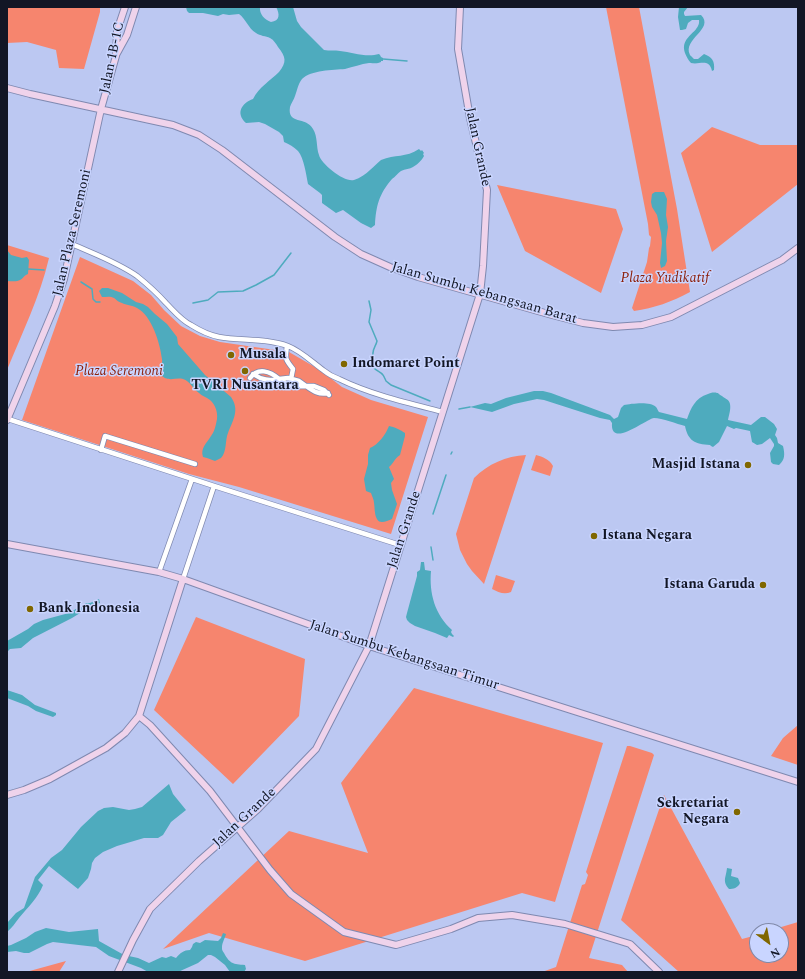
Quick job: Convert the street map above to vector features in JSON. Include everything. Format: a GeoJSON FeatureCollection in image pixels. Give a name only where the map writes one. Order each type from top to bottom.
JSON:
{"type":"FeatureCollection","features":[{"type":"Feature","properties":{"kind":"street","name":"Jalan 1B-1C"},"geometry":{"type":"LineString","coordinates":[[101,109],[116,56],[117,31],[125,7]]}},
{"type":"Feature","properties":{"kind":"street"},"geometry":{"type":"LineString","coordinates":[[116,56],[127,35],[136,7]]}},
{"type":"Feature","properties":{"kind":"street","name":"Jalan Grande"},"geometry":{"type":"LineString","coordinates":[[118,972],[150,909],[199,861],[258,809],[316,749],[369,646],[480,294],[487,190],[470,118],[458,49],[460,7]]}},
{"type":"Feature","properties":{"kind":"street","name":"Jalan Sumbu Kebangsaan Barat"},"geometry":{"type":"LineString","coordinates":[[7,88],[173,125],[199,135],[222,150],[335,238],[361,254],[390,267],[418,277],[583,323],[613,327],[642,325],[671,317],[782,260],[798,248]]}},
{"type":"Feature","properties":{"kind":"street","name":"Jalan Plaza Seremoni"},"geometry":{"type":"LineString","coordinates":[[7,420],[55,306],[64,279],[101,109]]}},
{"type":"Feature","properties":{"kind":"street"},"geometry":{"type":"LineString","coordinates":[[72,244],[119,265],[136,276],[153,290],[178,315],[201,331],[217,336],[256,340],[288,346],[296,350],[324,371],[348,384],[443,412]]}},
{"type":"Feature","properties":{"kind":"street"},"geometry":{"type":"LineString","coordinates":[[288,346],[286,357],[287,362],[293,369],[291,378]]}},
{"type":"Feature","properties":{"kind":"street"},"geometry":{"type":"LineString","coordinates":[[306,386],[296,387],[286,384],[279,379],[272,374],[262,371],[256,372],[251,376],[265,380],[270,380],[279,379],[288,378],[291,378],[299,381],[306,386],[312,391],[328,394]]}},
{"type":"Feature","properties":{"kind":"street"},"geometry":{"type":"LineString","coordinates":[[7,420],[400,545]]}},
{"type":"Feature","properties":{"kind":"street"},"geometry":{"type":"LineString","coordinates":[[101,450],[105,436],[195,464]]}},
{"type":"Feature","properties":{"kind":"street"},"geometry":{"type":"LineString","coordinates":[[160,572],[192,479]]}},
{"type":"Feature","properties":{"kind":"street"},"geometry":{"type":"LineString","coordinates":[[7,795],[24,790],[50,778],[106,748],[125,733],[138,716],[182,579],[214,486]]}},
{"type":"Feature","properties":{"kind":"street","name":"Jalan Sumbu Kebangsaan Timur"},"geometry":{"type":"LineString","coordinates":[[7,544],[160,572],[369,646],[798,782]]}},
{"type":"Feature","properties":{"kind":"street"},"geometry":{"type":"LineString","coordinates":[[138,716],[150,725],[210,791],[270,870],[291,894],[344,932],[396,945],[451,929],[478,918],[512,915],[565,924],[630,944],[659,972]]}},
{"type":"Feature","properties":{"kind":"green space"},"geometry":{"type":"Polygon","coordinates":[[[7,7],[100,7],[100,12],[84,69],[59,68],[56,50],[27,42],[7,43],[7,7]]]}},
{"type":"Feature","properties":{"kind":"green space","name":"Plaza Yudikatif"},"geometry":{"type":"Polygon","coordinates":[[[606,7],[639,7],[677,209],[690,292],[663,304],[634,311],[632,308],[647,262],[651,237],[649,235],[606,7]]]}},
{"type":"Feature","properties":{"kind":"green space"},"geometry":{"type":"Polygon","coordinates":[[[712,127],[760,145],[798,145],[798,184],[712,252],[681,153],[712,127]]]}},
{"type":"Feature","properties":{"kind":"green space"},"geometry":{"type":"Polygon","coordinates":[[[497,185],[616,209],[623,229],[601,293],[525,251],[497,185]]]}},
{"type":"Feature","properties":{"kind":"green space"},"geometry":{"type":"Polygon","coordinates":[[[7,245],[49,258],[36,301],[7,370],[7,245]]]}},
{"type":"Feature","properties":{"kind":"green space","name":"Plaza Seremoni"},"geometry":{"type":"Polygon","coordinates":[[[80,257],[133,281],[151,295],[181,326],[200,336],[220,342],[289,352],[320,370],[342,387],[371,400],[428,417],[391,534],[239,487],[189,474],[22,420],[80,257]]]}},
{"type":"Feature","properties":{"kind":"green space"},"geometry":{"type":"Polygon","coordinates":[[[526,455],[484,584],[467,564],[460,550],[456,534],[474,478],[491,465],[504,459],[526,455]]]}},
{"type":"Feature","properties":{"kind":"green space"},"geometry":{"type":"Polygon","coordinates":[[[536,455],[546,459],[553,466],[550,476],[531,470],[536,455]]]}},
{"type":"Feature","properties":{"kind":"green space"},"geometry":{"type":"Polygon","coordinates":[[[496,575],[515,581],[511,592],[503,593],[492,589],[496,575]]]}},
{"type":"Feature","properties":{"kind":"green space"},"geometry":{"type":"Polygon","coordinates":[[[196,617],[305,659],[299,716],[233,784],[154,710],[196,617]]]}},
{"type":"Feature","properties":{"kind":"green space"},"geometry":{"type":"Polygon","coordinates":[[[414,688],[603,743],[555,902],[522,893],[305,961],[209,933],[163,949],[289,831],[368,853],[341,783],[414,688]]]}},
{"type":"Feature","properties":{"kind":"green space"},"geometry":{"type":"Polygon","coordinates":[[[798,725],[798,765],[771,756],[783,738],[798,725]]]}},
{"type":"Feature","properties":{"kind":"green space"},"geometry":{"type":"Polygon","coordinates":[[[627,746],[652,753],[654,755],[589,958],[622,965],[628,972],[542,972],[556,967],[582,885],[585,884],[588,875],[586,872],[627,746]]]}},
{"type":"Feature","properties":{"kind":"green space"},"geometry":{"type":"Polygon","coordinates":[[[664,795],[742,939],[749,937],[749,963],[789,963],[789,925],[798,922],[798,972],[679,972],[621,920],[664,795]]]}},
{"type":"Feature","properties":{"kind":"green space"},"geometry":{"type":"Polygon","coordinates":[[[66,961],[59,972],[26,972],[66,961]]]}},
{"type":"Feature","properties":{"kind":"shaded area"},"geometry":{"type":"Polygon","coordinates":[[[186,7],[260,7],[260,12],[267,20],[271,22],[278,19],[276,7],[293,7],[297,21],[301,27],[324,50],[364,55],[379,54],[383,58],[383,61],[378,63],[369,63],[345,69],[322,71],[306,76],[302,79],[290,107],[291,116],[310,125],[313,129],[316,135],[318,152],[324,163],[339,176],[345,179],[354,180],[358,178],[367,173],[381,160],[410,154],[419,149],[421,151],[422,150],[424,156],[419,162],[412,168],[400,172],[392,179],[384,190],[377,206],[375,225],[371,228],[361,223],[343,210],[336,213],[322,203],[322,195],[308,184],[306,171],[298,151],[284,142],[283,136],[279,132],[259,122],[246,123],[241,116],[240,112],[243,106],[253,99],[258,91],[279,72],[283,65],[284,57],[274,41],[253,31],[239,14],[223,14],[218,16],[203,13],[189,13],[186,7]]]}},
{"type":"Feature","properties":{"kind":"shaded area"},"geometry":{"type":"Polygon","coordinates":[[[679,7],[688,7],[684,12],[685,16],[701,15],[704,20],[702,30],[690,44],[690,55],[694,59],[698,59],[704,54],[709,56],[714,64],[714,70],[712,71],[711,67],[706,63],[691,63],[686,54],[684,47],[685,42],[696,29],[699,20],[692,20],[688,23],[686,29],[680,30],[678,17],[679,7]]]}},
{"type":"Feature","properties":{"kind":"shaded area"},"geometry":{"type":"Polygon","coordinates":[[[655,192],[664,192],[667,199],[667,261],[665,266],[661,268],[661,233],[657,215],[651,202],[652,194],[655,192]]]}},
{"type":"Feature","properties":{"kind":"shaded area"},"geometry":{"type":"Polygon","coordinates":[[[7,250],[11,255],[22,258],[27,257],[29,260],[28,274],[19,281],[7,281],[7,250]]]}},
{"type":"Feature","properties":{"kind":"shaded area"},"geometry":{"type":"Polygon","coordinates":[[[102,288],[108,288],[122,293],[136,302],[148,307],[167,324],[177,337],[178,344],[205,375],[231,397],[235,406],[235,415],[227,436],[224,453],[221,458],[215,461],[203,457],[202,454],[203,448],[213,432],[216,423],[216,408],[210,400],[201,395],[190,383],[183,379],[169,379],[160,374],[162,361],[161,353],[154,330],[147,317],[135,307],[121,303],[113,297],[102,297],[99,291],[102,288]]]}},
{"type":"Feature","properties":{"kind":"shaded area"},"geometry":{"type":"Polygon","coordinates":[[[534,391],[551,393],[610,415],[614,419],[618,417],[621,408],[624,405],[640,403],[653,405],[659,412],[687,419],[692,407],[700,398],[710,393],[718,393],[729,402],[730,408],[728,420],[751,425],[761,417],[765,417],[774,424],[777,429],[775,435],[778,443],[783,446],[783,459],[779,465],[771,462],[770,453],[774,444],[770,438],[762,444],[757,445],[752,442],[750,431],[736,428],[734,429],[727,426],[719,442],[713,447],[693,441],[688,435],[685,426],[657,418],[654,418],[629,431],[617,433],[613,430],[610,420],[544,400],[537,399],[514,404],[492,412],[470,407],[485,403],[491,404],[506,398],[534,391]]]}},
{"type":"Feature","properties":{"kind":"shaded area"},"geometry":{"type":"Polygon","coordinates":[[[389,426],[405,433],[405,436],[400,455],[389,467],[394,479],[391,483],[397,504],[392,519],[382,522],[376,517],[373,499],[371,493],[366,491],[364,479],[370,448],[381,439],[389,426]]]}},
{"type":"Feature","properties":{"kind":"shaded area"},"geometry":{"type":"Polygon","coordinates":[[[421,562],[424,562],[425,570],[431,571],[431,587],[434,603],[441,618],[452,630],[451,632],[454,636],[453,637],[449,635],[447,638],[415,626],[407,620],[406,617],[417,572],[420,570],[421,562]]]}},
{"type":"Feature","properties":{"kind":"shaded area"},"geometry":{"type":"Polygon","coordinates":[[[99,599],[100,603],[91,605],[72,618],[33,638],[21,648],[10,649],[7,652],[7,641],[34,624],[69,613],[86,603],[99,599]]]}},
{"type":"Feature","properties":{"kind":"shaded area"},"geometry":{"type":"Polygon","coordinates":[[[7,690],[22,695],[35,705],[56,713],[56,715],[53,717],[7,698],[7,690]]]}},
{"type":"Feature","properties":{"kind":"shaded area"},"geometry":{"type":"Polygon","coordinates":[[[169,784],[173,794],[186,810],[171,822],[163,835],[158,838],[144,838],[103,852],[95,858],[88,878],[78,889],[49,866],[38,880],[43,885],[38,894],[7,932],[7,923],[16,913],[24,908],[35,877],[51,858],[62,850],[81,827],[98,811],[104,808],[113,807],[129,810],[142,807],[169,784]]]}},
{"type":"Feature","properties":{"kind":"shaded area"},"geometry":{"type":"Polygon","coordinates":[[[727,868],[732,869],[731,876],[738,878],[740,883],[732,889],[729,889],[726,884],[725,879],[727,868]]]}},
{"type":"Feature","properties":{"kind":"shaded area"},"geometry":{"type":"Polygon","coordinates":[[[46,928],[69,932],[98,929],[99,941],[124,955],[138,958],[149,963],[162,957],[166,958],[171,956],[176,958],[182,952],[190,950],[196,942],[200,943],[205,940],[218,941],[223,933],[226,934],[222,944],[222,949],[226,957],[232,963],[245,965],[246,969],[244,972],[230,972],[225,965],[215,957],[208,955],[198,963],[178,972],[148,972],[109,956],[96,947],[53,942],[29,953],[16,951],[7,952],[7,946],[46,928]]]}},
{"type":"Feature","properties":{"kind":"waterway"},"geometry":{"type":"LineString","coordinates":[[383,59],[407,61]]}},
{"type":"Feature","properties":{"kind":"waterway"},"geometry":{"type":"LineString","coordinates":[[193,303],[208,300],[218,292],[243,291],[256,285],[274,275],[291,253]]}},
{"type":"Feature","properties":{"kind":"waterway"},"geometry":{"type":"LineString","coordinates":[[28,269],[44,270]]}},
{"type":"Feature","properties":{"kind":"waterway"},"geometry":{"type":"LineString","coordinates":[[81,282],[92,289],[93,299],[96,302],[100,302]]}},
{"type":"Feature","properties":{"kind":"waterway"},"geometry":{"type":"LineString","coordinates":[[369,301],[371,310],[369,322],[377,341],[373,350],[372,362],[374,368],[382,374],[386,381],[391,385],[430,401]]}},
{"type":"Feature","properties":{"kind":"waterway"},"geometry":{"type":"LineString","coordinates":[[459,409],[470,407]]}},
{"type":"Feature","properties":{"kind":"waterway"},"geometry":{"type":"LineString","coordinates":[[433,514],[446,475]]}},
{"type":"Feature","properties":{"kind":"waterway"},"geometry":{"type":"LineString","coordinates":[[431,547],[433,560]]}},
{"type":"Feature","properties":{"kind":"place","name":"Musala"},"geometry":{"type":"Point","coordinates":[231,355]}},
{"type":"Feature","properties":{"kind":"place","name":"Indomaret Point"},"geometry":{"type":"Point","coordinates":[344,364]}},
{"type":"Feature","properties":{"kind":"place","name":"TVRI Nusantara"},"geometry":{"type":"Point","coordinates":[245,371]}},
{"type":"Feature","properties":{"kind":"place","name":"Masjid Istana"},"geometry":{"type":"Point","coordinates":[748,465]}},
{"type":"Feature","properties":{"kind":"place","name":"Istana Negara"},"geometry":{"type":"Point","coordinates":[594,536]}},
{"type":"Feature","properties":{"kind":"place","name":"Istana Garuda"},"geometry":{"type":"Point","coordinates":[763,585]}},
{"type":"Feature","properties":{"kind":"place","name":"Bank Indonesia"},"geometry":{"type":"Point","coordinates":[30,609]}},
{"type":"Feature","properties":{"kind":"place","name":"Sekretariat Negara"},"geometry":{"type":"Point","coordinates":[737,812]}}]}
